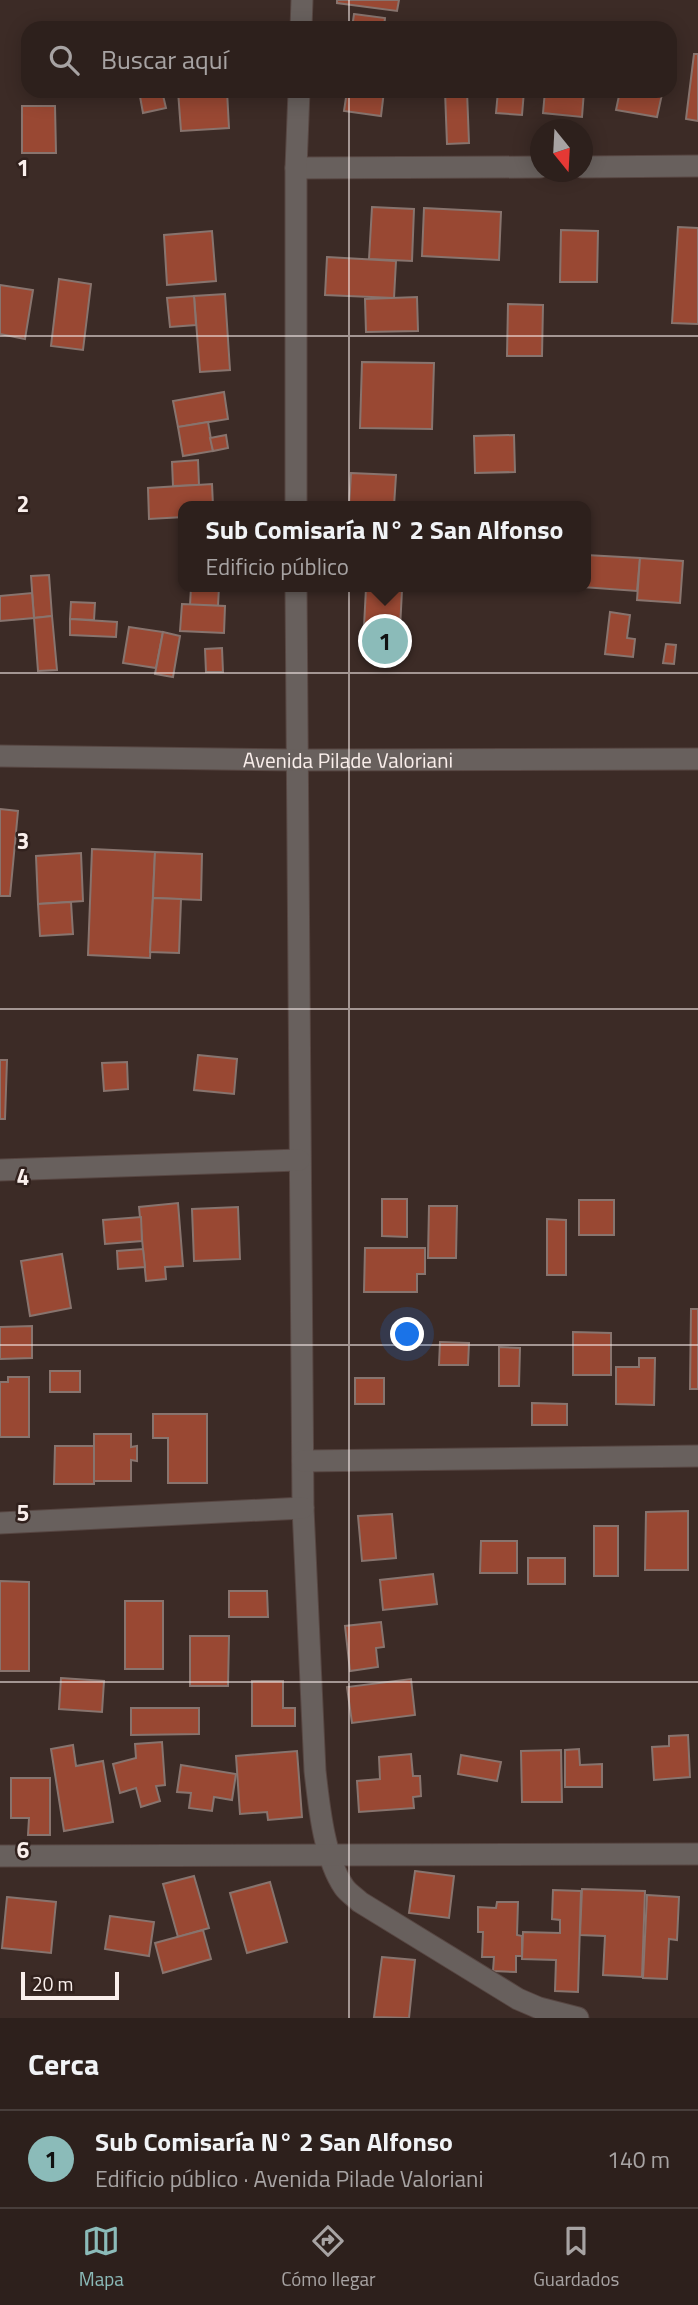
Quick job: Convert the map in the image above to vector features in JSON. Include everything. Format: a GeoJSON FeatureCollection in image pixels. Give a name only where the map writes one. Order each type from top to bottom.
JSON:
{"type":"FeatureCollection","features":[{"type":"Feature","properties":{"kind":"street"},"geometry":{"type":"LineString","coordinates":[[301,21],[302,0]]}},
{"type":"Feature","properties":{"kind":"street"},"geometry":{"type":"LineString","coordinates":[[296,501],[296,168],[299,98]]}},
{"type":"Feature","properties":{"kind":"street"},"geometry":{"type":"LineString","coordinates":[[593,167],[698,166]]}},
{"type":"Feature","properties":{"kind":"street"},"geometry":{"type":"LineString","coordinates":[[296,168],[530,167]]}},
{"type":"Feature","properties":{"kind":"street"},"geometry":{"type":"LineString","coordinates":[[296,592],[303,1508],[315,1771],[330,1856],[345,1888],[360,1902],[389,1921],[518,1999],[578,2018]]}},
{"type":"Feature","properties":{"kind":"street","name":"Avenida Pilade Valoriani"},"geometry":{"type":"LineString","coordinates":[[0,756],[296,760],[698,759]]}},
{"type":"Feature","properties":{"kind":"street"},"geometry":{"type":"LineString","coordinates":[[0,1170],[299,1160]]}},
{"type":"Feature","properties":{"kind":"street"},"geometry":{"type":"LineString","coordinates":[[303,1461],[698,1457]]}},
{"type":"Feature","properties":{"kind":"street"},"geometry":{"type":"LineString","coordinates":[[0,1522],[303,1508]]}},
{"type":"Feature","properties":{"kind":"street"},"geometry":{"type":"LineString","coordinates":[[0,1856],[698,1854]]}},
{"type":"Feature","properties":{"kind":"building"},"geometry":{"type":"Polygon","coordinates":[[[337,0],[399,0],[397,11],[337,3],[337,0]]]}},
{"type":"Feature","properties":{"kind":"building"},"geometry":{"type":"Polygon","coordinates":[[[354,14],[385,18],[385,21],[353,21],[354,14]]]}},
{"type":"Feature","properties":{"kind":"building"},"geometry":{"type":"Polygon","coordinates":[[[694,54],[698,54],[698,121],[686,119],[694,54]]]}},
{"type":"Feature","properties":{"kind":"building"},"geometry":{"type":"Polygon","coordinates":[[[140,98],[164,98],[166,108],[143,113],[140,98]]]}},
{"type":"Feature","properties":{"kind":"building"},"geometry":{"type":"Polygon","coordinates":[[[179,98],[227,98],[229,128],[181,131],[179,98]]]}},
{"type":"Feature","properties":{"kind":"building"},"geometry":{"type":"Polygon","coordinates":[[[346,98],[383,98],[381,116],[344,111],[346,98]]]}},
{"type":"Feature","properties":{"kind":"building"},"geometry":{"type":"Polygon","coordinates":[[[445,98],[467,98],[469,143],[447,144],[445,98]]]}},
{"type":"Feature","properties":{"kind":"building"},"geometry":{"type":"Polygon","coordinates":[[[497,98],[523,98],[522,115],[496,113],[497,98]]]}},
{"type":"Feature","properties":{"kind":"building"},"geometry":{"type":"Polygon","coordinates":[[[544,98],[583,98],[582,117],[543,113],[544,98]]]}},
{"type":"Feature","properties":{"kind":"building"},"geometry":{"type":"Polygon","coordinates":[[[619,98],[661,98],[657,117],[616,110],[619,98]]]}},
{"type":"Feature","properties":{"kind":"building"},"geometry":{"type":"Polygon","coordinates":[[[22,106],[55,106],[56,153],[22,153],[22,106]]]}},
{"type":"Feature","properties":{"kind":"building"},"geometry":{"type":"Polygon","coordinates":[[[372,207],[414,209],[412,261],[369,259],[372,207]]]}},
{"type":"Feature","properties":{"kind":"building"},"geometry":{"type":"Polygon","coordinates":[[[424,208],[501,212],[499,260],[422,256],[424,208]]]}},
{"type":"Feature","properties":{"kind":"building"},"geometry":{"type":"Polygon","coordinates":[[[678,227],[698,228],[698,324],[672,323],[678,227]]]}},
{"type":"Feature","properties":{"kind":"building"},"geometry":{"type":"Polygon","coordinates":[[[561,230],[598,231],[597,282],[560,282],[561,230]]]}},
{"type":"Feature","properties":{"kind":"building"},"geometry":{"type":"Polygon","coordinates":[[[212,231],[216,281],[167,285],[164,235],[212,231]]]}},
{"type":"Feature","properties":{"kind":"building"},"geometry":{"type":"Polygon","coordinates":[[[327,257],[396,261],[394,298],[325,295],[327,257]]]}},
{"type":"Feature","properties":{"kind":"building"},"geometry":{"type":"Polygon","coordinates":[[[59,279],[91,284],[83,350],[51,346],[59,279]]]}},
{"type":"Feature","properties":{"kind":"building"},"geometry":{"type":"Polygon","coordinates":[[[0,285],[33,290],[25,339],[0,334],[0,285]]]}},
{"type":"Feature","properties":{"kind":"building"},"geometry":{"type":"Polygon","coordinates":[[[225,294],[230,370],[200,372],[194,296],[225,294]]]}},
{"type":"Feature","properties":{"kind":"building"},"geometry":{"type":"Polygon","coordinates":[[[194,296],[196,325],[170,327],[167,298],[194,296]]]}},
{"type":"Feature","properties":{"kind":"building"},"geometry":{"type":"Polygon","coordinates":[[[417,297],[418,331],[366,332],[365,299],[417,297]]]}},
{"type":"Feature","properties":{"kind":"building"},"geometry":{"type":"Polygon","coordinates":[[[508,304],[543,305],[542,356],[507,356],[508,304]]]}},
{"type":"Feature","properties":{"kind":"building"},"geometry":{"type":"Polygon","coordinates":[[[362,362],[434,363],[432,429],[360,428],[362,362]]]}},
{"type":"Feature","properties":{"kind":"building"},"geometry":{"type":"Polygon","coordinates":[[[224,392],[228,419],[178,427],[173,401],[224,392]]]}},
{"type":"Feature","properties":{"kind":"building"},"geometry":{"type":"Polygon","coordinates":[[[208,422],[213,451],[183,456],[178,427],[208,422]]]}},
{"type":"Feature","properties":{"kind":"building"},"geometry":{"type":"Polygon","coordinates":[[[226,435],[228,448],[213,451],[210,438],[226,435]]]}},
{"type":"Feature","properties":{"kind":"building"},"geometry":{"type":"Polygon","coordinates":[[[514,435],[515,472],[475,473],[474,436],[514,435]]]}},
{"type":"Feature","properties":{"kind":"building"},"geometry":{"type":"Polygon","coordinates":[[[198,460],[199,485],[173,486],[172,462],[198,460]]]}},
{"type":"Feature","properties":{"kind":"building"},"geometry":{"type":"Polygon","coordinates":[[[351,473],[396,475],[394,501],[349,501],[351,473]]]}},
{"type":"Feature","properties":{"kind":"building"},"geometry":{"type":"Polygon","coordinates":[[[212,484],[213,501],[178,501],[178,517],[149,519],[148,488],[212,484]]]}},
{"type":"Feature","properties":{"kind":"building"},"geometry":{"type":"Polygon","coordinates":[[[591,555],[640,558],[637,591],[591,588],[591,555]]]}},
{"type":"Feature","properties":{"kind":"building"},"geometry":{"type":"Polygon","coordinates":[[[640,558],[683,561],[680,603],[637,600],[640,558]]]}},
{"type":"Feature","properties":{"kind":"building"},"geometry":{"type":"Polygon","coordinates":[[[49,575],[52,616],[34,618],[31,576],[49,575]]]}},
{"type":"Feature","properties":{"kind":"building"},"geometry":{"type":"Polygon","coordinates":[[[191,592],[219,592],[218,606],[190,605],[191,592]]]}},
{"type":"Feature","properties":{"kind":"building"},"geometry":{"type":"Polygon","coordinates":[[[366,592],[402,592],[399,648],[363,646],[366,592]]]}},
{"type":"Feature","properties":{"kind":"building"},"geometry":{"type":"Polygon","coordinates":[[[32,593],[34,618],[0,621],[0,596],[32,593]]]}},
{"type":"Feature","properties":{"kind":"building"},"geometry":{"type":"Polygon","coordinates":[[[71,602],[95,603],[94,620],[70,619],[71,602]]]}},
{"type":"Feature","properties":{"kind":"building"},"geometry":{"type":"Polygon","coordinates":[[[182,604],[225,606],[224,633],[180,631],[182,604]]]}},
{"type":"Feature","properties":{"kind":"building"},"geometry":{"type":"Polygon","coordinates":[[[610,612],[630,615],[627,638],[635,639],[633,657],[605,654],[610,612]]]}},
{"type":"Feature","properties":{"kind":"building"},"geometry":{"type":"Polygon","coordinates":[[[52,616],[57,670],[38,671],[34,618],[52,616]]]}},
{"type":"Feature","properties":{"kind":"building"},"geometry":{"type":"Polygon","coordinates":[[[70,619],[117,622],[116,637],[70,635],[70,619]]]}},
{"type":"Feature","properties":{"kind":"building"},"geometry":{"type":"Polygon","coordinates":[[[129,627],[163,632],[156,668],[123,663],[129,627]]]}},
{"type":"Feature","properties":{"kind":"building"},"geometry":{"type":"Polygon","coordinates":[[[163,632],[180,636],[173,677],[155,674],[163,632]]]}},
{"type":"Feature","properties":{"kind":"building"},"geometry":{"type":"Polygon","coordinates":[[[666,644],[676,645],[674,664],[663,663],[666,644]]]}},
{"type":"Feature","properties":{"kind":"building"},"geometry":{"type":"Polygon","coordinates":[[[222,648],[223,672],[206,672],[205,649],[222,648]]]}},
{"type":"Feature","properties":{"kind":"building"},"geometry":{"type":"Polygon","coordinates":[[[0,809],[18,811],[10,896],[0,896],[0,809]]]}},
{"type":"Feature","properties":{"kind":"building"},"geometry":{"type":"Polygon","coordinates":[[[92,849],[155,852],[150,958],[88,955],[92,849]]]}},
{"type":"Feature","properties":{"kind":"building"},"geometry":{"type":"Polygon","coordinates":[[[155,852],[202,854],[201,900],[153,898],[155,852]]]}},
{"type":"Feature","properties":{"kind":"building"},"geometry":{"type":"Polygon","coordinates":[[[81,853],[83,901],[38,904],[36,856],[81,853]]]}},
{"type":"Feature","properties":{"kind":"building"},"geometry":{"type":"Polygon","coordinates":[[[153,898],[181,899],[179,953],[150,952],[153,898]]]}},
{"type":"Feature","properties":{"kind":"building"},"geometry":{"type":"Polygon","coordinates":[[[71,902],[73,934],[40,936],[38,904],[71,902]]]}},
{"type":"Feature","properties":{"kind":"building"},"geometry":{"type":"Polygon","coordinates":[[[198,1055],[237,1059],[234,1094],[194,1090],[198,1055]]]}},
{"type":"Feature","properties":{"kind":"building"},"geometry":{"type":"Polygon","coordinates":[[[0,1060],[7,1060],[5,1119],[0,1119],[0,1060]]]}},
{"type":"Feature","properties":{"kind":"building"},"geometry":{"type":"Polygon","coordinates":[[[127,1062],[128,1089],[104,1091],[102,1063],[127,1062]]]}},
{"type":"Feature","properties":{"kind":"building"},"geometry":{"type":"Polygon","coordinates":[[[382,1199],[407,1199],[407,1237],[382,1236],[382,1199]]]}},
{"type":"Feature","properties":{"kind":"building"},"geometry":{"type":"Polygon","coordinates":[[[579,1200],[614,1200],[614,1235],[579,1235],[579,1200]]]}},
{"type":"Feature","properties":{"kind":"building"},"geometry":{"type":"Polygon","coordinates":[[[178,1203],[183,1266],[165,1267],[166,1279],[146,1281],[139,1207],[178,1203]]]}},
{"type":"Feature","properties":{"kind":"building"},"geometry":{"type":"Polygon","coordinates":[[[429,1206],[457,1206],[456,1258],[428,1258],[429,1206]]]}},
{"type":"Feature","properties":{"kind":"building"},"geometry":{"type":"Polygon","coordinates":[[[238,1207],[240,1259],[194,1261],[192,1209],[238,1207]]]}},
{"type":"Feature","properties":{"kind":"building"},"geometry":{"type":"Polygon","coordinates":[[[141,1217],[142,1241],[105,1244],[103,1220],[141,1217]]]}},
{"type":"Feature","properties":{"kind":"building"},"geometry":{"type":"Polygon","coordinates":[[[547,1219],[566,1220],[566,1275],[547,1275],[547,1219]]]}},
{"type":"Feature","properties":{"kind":"building"},"geometry":{"type":"Polygon","coordinates":[[[365,1248],[425,1248],[425,1274],[417,1274],[417,1292],[364,1292],[365,1248]]]}},
{"type":"Feature","properties":{"kind":"building"},"geometry":{"type":"Polygon","coordinates":[[[143,1249],[145,1267],[118,1269],[117,1251],[143,1249]]]}},
{"type":"Feature","properties":{"kind":"building"},"geometry":{"type":"Polygon","coordinates":[[[62,1254],[71,1308],[30,1316],[21,1261],[62,1254]]]}},
{"type":"Feature","properties":{"kind":"building"},"geometry":{"type":"Polygon","coordinates":[[[691,1309],[698,1309],[698,1389],[690,1389],[691,1309]]]}},
{"type":"Feature","properties":{"kind":"building"},"geometry":{"type":"Polygon","coordinates":[[[32,1326],[32,1358],[0,1359],[0,1327],[32,1326]]]}},
{"type":"Feature","properties":{"kind":"building"},"geometry":{"type":"Polygon","coordinates":[[[573,1332],[611,1333],[611,1375],[573,1375],[573,1332]]]}},
{"type":"Feature","properties":{"kind":"building"},"geometry":{"type":"Polygon","coordinates":[[[440,1342],[469,1343],[468,1365],[439,1365],[440,1342]]]}},
{"type":"Feature","properties":{"kind":"building"},"geometry":{"type":"Polygon","coordinates":[[[499,1347],[520,1348],[519,1386],[499,1386],[499,1347]]]}},
{"type":"Feature","properties":{"kind":"building"},"geometry":{"type":"Polygon","coordinates":[[[639,1358],[655,1358],[654,1405],[616,1404],[616,1367],[639,1367],[639,1358]]]}},
{"type":"Feature","properties":{"kind":"building"},"geometry":{"type":"Polygon","coordinates":[[[50,1371],[80,1371],[80,1392],[50,1392],[50,1371]]]}},
{"type":"Feature","properties":{"kind":"building"},"geometry":{"type":"Polygon","coordinates":[[[8,1377],[29,1377],[29,1437],[0,1437],[0,1382],[8,1382],[8,1377]]]}},
{"type":"Feature","properties":{"kind":"building"},"geometry":{"type":"Polygon","coordinates":[[[355,1378],[384,1378],[384,1404],[355,1404],[355,1378]]]}},
{"type":"Feature","properties":{"kind":"building"},"geometry":{"type":"Polygon","coordinates":[[[532,1403],[567,1404],[567,1425],[532,1425],[532,1403]]]}},
{"type":"Feature","properties":{"kind":"building"},"geometry":{"type":"Polygon","coordinates":[[[153,1414],[207,1414],[207,1483],[168,1483],[168,1438],[153,1438],[153,1414]]]}},
{"type":"Feature","properties":{"kind":"building"},"geometry":{"type":"Polygon","coordinates":[[[94,1434],[131,1434],[131,1447],[137,1446],[137,1461],[131,1460],[131,1481],[94,1481],[94,1434]]]}},
{"type":"Feature","properties":{"kind":"building"},"geometry":{"type":"Polygon","coordinates":[[[55,1446],[94,1446],[94,1484],[54,1484],[55,1446]]]}},
{"type":"Feature","properties":{"kind":"building"},"geometry":{"type":"Polygon","coordinates":[[[688,1511],[688,1570],[645,1570],[646,1512],[688,1511]]]}},
{"type":"Feature","properties":{"kind":"building"},"geometry":{"type":"Polygon","coordinates":[[[392,1514],[396,1558],[362,1561],[358,1516],[392,1514]]]}},
{"type":"Feature","properties":{"kind":"building"},"geometry":{"type":"Polygon","coordinates":[[[594,1526],[618,1526],[618,1576],[594,1576],[594,1526]]]}},
{"type":"Feature","properties":{"kind":"building"},"geometry":{"type":"Polygon","coordinates":[[[481,1541],[517,1541],[517,1573],[480,1573],[481,1541]]]}},
{"type":"Feature","properties":{"kind":"building"},"geometry":{"type":"Polygon","coordinates":[[[528,1558],[565,1558],[565,1584],[528,1584],[528,1558]]]}},
{"type":"Feature","properties":{"kind":"building"},"geometry":{"type":"Polygon","coordinates":[[[433,1574],[437,1604],[383,1610],[380,1580],[433,1574]]]}},
{"type":"Feature","properties":{"kind":"building"},"geometry":{"type":"Polygon","coordinates":[[[0,1581],[29,1582],[29,1671],[0,1671],[0,1581]]]}},
{"type":"Feature","properties":{"kind":"building"},"geometry":{"type":"Polygon","coordinates":[[[229,1591],[267,1591],[268,1617],[229,1617],[229,1591]]]}},
{"type":"Feature","properties":{"kind":"building"},"geometry":{"type":"Polygon","coordinates":[[[125,1601],[163,1601],[163,1669],[125,1669],[125,1601]]]}},
{"type":"Feature","properties":{"kind":"building"},"geometry":{"type":"Polygon","coordinates":[[[381,1622],[384,1647],[376,1648],[378,1667],[350,1671],[345,1626],[381,1622]]]}},
{"type":"Feature","properties":{"kind":"building"},"geometry":{"type":"Polygon","coordinates":[[[190,1636],[229,1636],[228,1686],[190,1686],[190,1636]]]}},
{"type":"Feature","properties":{"kind":"building"},"geometry":{"type":"Polygon","coordinates":[[[61,1678],[104,1681],[102,1712],[59,1709],[61,1678]]]}},
{"type":"Feature","properties":{"kind":"building"},"geometry":{"type":"Polygon","coordinates":[[[411,1679],[415,1715],[352,1723],[347,1687],[411,1679]]]}},
{"type":"Feature","properties":{"kind":"building"},"geometry":{"type":"Polygon","coordinates":[[[252,1681],[283,1681],[283,1708],[295,1708],[295,1726],[252,1726],[252,1681]]]}},
{"type":"Feature","properties":{"kind":"building"},"geometry":{"type":"Polygon","coordinates":[[[131,1708],[199,1708],[199,1734],[131,1735],[131,1708]]]}},
{"type":"Feature","properties":{"kind":"building"},"geometry":{"type":"Polygon","coordinates":[[[688,1735],[690,1777],[654,1780],[652,1747],[669,1746],[669,1736],[688,1735]]]}},
{"type":"Feature","properties":{"kind":"building"},"geometry":{"type":"Polygon","coordinates":[[[162,1742],[165,1785],[156,1786],[160,1801],[141,1807],[136,1788],[120,1793],[113,1764],[136,1758],[135,1744],[162,1742]]]}},
{"type":"Feature","properties":{"kind":"building"},"geometry":{"type":"Polygon","coordinates":[[[73,1745],[76,1766],[103,1761],[113,1822],[64,1831],[51,1749],[73,1745]]]}},
{"type":"Feature","properties":{"kind":"building"},"geometry":{"type":"Polygon","coordinates":[[[579,1749],[580,1765],[602,1764],[602,1787],[565,1787],[565,1750],[579,1749]]]}},
{"type":"Feature","properties":{"kind":"building"},"geometry":{"type":"Polygon","coordinates":[[[561,1750],[562,1802],[522,1802],[521,1751],[561,1750]]]}},
{"type":"Feature","properties":{"kind":"building"},"geometry":{"type":"Polygon","coordinates":[[[297,1751],[302,1817],[268,1820],[267,1812],[240,1814],[236,1756],[297,1751]]]}},
{"type":"Feature","properties":{"kind":"building"},"geometry":{"type":"Polygon","coordinates":[[[411,1754],[413,1776],[420,1776],[421,1796],[413,1797],[414,1808],[359,1812],[357,1781],[380,1779],[379,1757],[411,1754]]]}},
{"type":"Feature","properties":{"kind":"building"},"geometry":{"type":"Polygon","coordinates":[[[461,1755],[501,1762],[497,1781],[458,1774],[461,1755]]]}},
{"type":"Feature","properties":{"kind":"building"},"geometry":{"type":"Polygon","coordinates":[[[181,1765],[236,1774],[232,1800],[214,1797],[212,1811],[189,1808],[191,1793],[177,1792],[181,1765]]]}},
{"type":"Feature","properties":{"kind":"building"},"geometry":{"type":"Polygon","coordinates":[[[11,1778],[50,1778],[50,1835],[28,1835],[29,1818],[11,1818],[11,1778]]]}},
{"type":"Feature","properties":{"kind":"building"},"geometry":{"type":"Polygon","coordinates":[[[415,1871],[454,1876],[449,1918],[409,1913],[415,1871]]]}},
{"type":"Feature","properties":{"kind":"building"},"geometry":{"type":"Polygon","coordinates":[[[194,1876],[209,1928],[178,1937],[163,1884],[194,1876]]]}},
{"type":"Feature","properties":{"kind":"building"},"geometry":{"type":"Polygon","coordinates":[[[270,1882],[287,1942],[247,1953],[230,1893],[270,1882]]]}},
{"type":"Feature","properties":{"kind":"building"},"geometry":{"type":"Polygon","coordinates":[[[582,1889],[645,1891],[642,1977],[603,1975],[605,1936],[580,1935],[582,1889]]]}},
{"type":"Feature","properties":{"kind":"building"},"geometry":{"type":"Polygon","coordinates":[[[553,1890],[581,1891],[578,1992],[555,1991],[556,1960],[522,1959],[523,1932],[560,1933],[560,1920],[552,1919],[553,1890]]]}},
{"type":"Feature","properties":{"kind":"building"},"geometry":{"type":"Polygon","coordinates":[[[647,1895],[679,1897],[677,1940],[669,1939],[667,1979],[643,1978],[647,1895]]]}},
{"type":"Feature","properties":{"kind":"building"},"geometry":{"type":"Polygon","coordinates":[[[7,1897],[56,1902],[51,1953],[2,1948],[7,1897]]]}},
{"type":"Feature","properties":{"kind":"building"},"geometry":{"type":"Polygon","coordinates":[[[497,1902],[518,1902],[517,1935],[522,1936],[522,1956],[516,1956],[516,1972],[493,1971],[494,1957],[482,1957],[483,1932],[478,1932],[478,1907],[496,1908],[497,1902]]]}},
{"type":"Feature","properties":{"kind":"building"},"geometry":{"type":"Polygon","coordinates":[[[110,1916],[154,1922],[149,1956],[105,1949],[110,1916]]]}},
{"type":"Feature","properties":{"kind":"building"},"geometry":{"type":"Polygon","coordinates":[[[203,1930],[211,1959],[163,1973],[155,1943],[203,1930]]]}},
{"type":"Feature","properties":{"kind":"building"},"geometry":{"type":"Polygon","coordinates":[[[382,1957],[415,1960],[409,2018],[374,2017],[382,1957]]]}},
{"type":"Feature","properties":{"kind":"place","name":"Sub Comisaría N° 2 San Alfonso"},"geometry":{"type":"Point","coordinates":[385,641]}}]}
